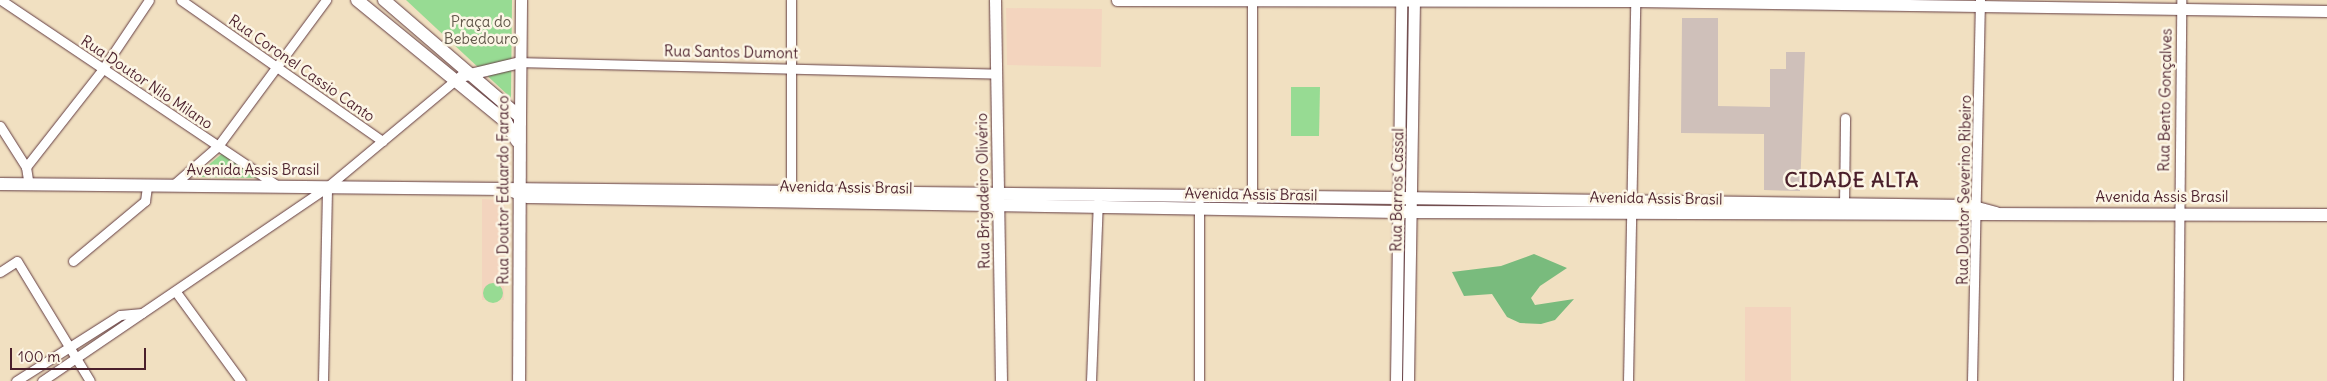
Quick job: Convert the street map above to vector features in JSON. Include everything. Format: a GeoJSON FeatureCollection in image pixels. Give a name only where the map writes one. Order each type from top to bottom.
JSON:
{"type":"FeatureCollection","features":[{"type":"Feature","properties":{"kind":"main road"},"geometry":{"type":"LineString","coordinates":[[357,0],[506,122],[518,148]]}},
{"type":"Feature","properties":{"kind":"main road"},"geometry":{"type":"LineString","coordinates":[[384,0],[466,72],[520,116]]}},
{"type":"Feature","properties":{"kind":"main road","name":"Rua Doutor Eduardo Faraco"},"geometry":{"type":"LineString","coordinates":[[520,116],[514,190],[520,381]]}},
{"type":"Feature","properties":{"kind":"main road","name":"Avenida Assis Brasil"},"geometry":{"type":"LineString","coordinates":[[0,184],[327,187],[1252,204],[1399,212],[1477,206]]}},
{"type":"Feature","properties":{"kind":"main road","name":"Avenida Assis Brasil"},"geometry":{"type":"LineString","coordinates":[[1252,204],[1406,198],[1477,206],[1979,212]]}},
{"type":"Feature","properties":{"kind":"main road","name":"Avenida Assis Brasil"},"geometry":{"type":"LineString","coordinates":[[1632,208],[1844,205],[1996,213],[2327,215]]}},
{"type":"Feature","properties":{"kind":"street","name":"Rua Doutor Nilo Milano"},"geometry":{"type":"LineString","coordinates":[[1,0],[102,70],[279,187]]}},
{"type":"Feature","properties":{"kind":"street"},"geometry":{"type":"LineString","coordinates":[[26,166],[102,70],[149,0]]}},
{"type":"Feature","properties":{"kind":"street","name":"Rua Coronel Cassio Canto"},"geometry":{"type":"LineString","coordinates":[[181,0],[382,141]]}},
{"type":"Feature","properties":{"kind":"street"},"geometry":{"type":"LineString","coordinates":[[172,186],[218,146],[278,68],[326,0]]}},
{"type":"Feature","properties":{"kind":"street","name":"Rua Doutor Eduardo Faraco"},"geometry":{"type":"LineString","coordinates":[[520,116],[521,0]]}},
{"type":"Feature","properties":{"kind":"street"},"geometry":{"type":"LineString","coordinates":[[791,0],[791,196]]}},
{"type":"Feature","properties":{"kind":"street","name":"Rua Brigadeiro Olivério"},"geometry":{"type":"LineString","coordinates":[[995,0],[1001,381]]}},
{"type":"Feature","properties":{"kind":"street"},"geometry":{"type":"LineString","coordinates":[[1117,0],[1252,2],[1635,0],[2181,4],[2327,11]]}},
{"type":"Feature","properties":{"kind":"street","name":"Rua Barros Cassal"},"geometry":{"type":"LineString","coordinates":[[1400,0],[1406,198],[1413,212],[1408,381]]}},
{"type":"Feature","properties":{"kind":"street","name":"Rua Barros Cassal"},"geometry":{"type":"LineString","coordinates":[[1396,381],[1399,212],[1406,198],[1414,0]]}},
{"type":"Feature","properties":{"kind":"street"},"geometry":{"type":"LineString","coordinates":[[1628,381],[1635,0]]}},
{"type":"Feature","properties":{"kind":"street"},"geometry":{"type":"LineString","coordinates":[[1252,2],[1252,204]]}},
{"type":"Feature","properties":{"kind":"street","name":"Rua Doutor Severino Ribeiro"},"geometry":{"type":"LineString","coordinates":[[1972,381],[1979,212],[1980,3]]}},
{"type":"Feature","properties":{"kind":"street","name":"Rua Bento Gonçalves"},"geometry":{"type":"LineString","coordinates":[[2178,381],[2177,213],[2181,4]]}},
{"type":"Feature","properties":{"kind":"street","name":"Rua Santos Dumont"},"geometry":{"type":"LineString","coordinates":[[466,72],[520,62],[996,74]]}},
{"type":"Feature","properties":{"kind":"street"},"geometry":{"type":"LineString","coordinates":[[42,381],[176,292],[327,187],[466,72]]}},
{"type":"Feature","properties":{"kind":"street"},"geometry":{"type":"LineString","coordinates":[[1844,205],[1845,118]]}},
{"type":"Feature","properties":{"kind":"street"},"geometry":{"type":"LineString","coordinates":[[0,126],[26,166],[30,185]]}},
{"type":"Feature","properties":{"kind":"street"},"geometry":{"type":"LineString","coordinates":[[73,261],[145,201],[147,186]]}},
{"type":"Feature","properties":{"kind":"street"},"geometry":{"type":"LineString","coordinates":[[323,381],[327,187]]}},
{"type":"Feature","properties":{"kind":"street"},"geometry":{"type":"LineString","coordinates":[[1091,381],[1098,201]]}},
{"type":"Feature","properties":{"kind":"street"},"geometry":{"type":"LineString","coordinates":[[1199,203],[1199,381]]}},
{"type":"Feature","properties":{"kind":"street"},"geometry":{"type":"LineString","coordinates":[[0,272],[17,262],[90,381]]}},
{"type":"Feature","properties":{"kind":"street"},"geometry":{"type":"LineString","coordinates":[[176,292],[241,381]]}},
{"type":"Feature","properties":{"kind":"street"},"geometry":{"type":"LineString","coordinates":[[16,381],[120,315],[142,313]]}},
{"type":"Feature","properties":{"kind":"street"},"geometry":{"type":"LineString","coordinates":[[1397,317],[1410,318]]}},
{"type":"Feature","properties":{"kind":"street"},"geometry":{"type":"LineString","coordinates":[[101,327],[108,337]]}},
{"type":"Feature","properties":{"kind":"shaded area"},"geometry":{"type":"Polygon","coordinates":[[[1006,8],[1102,9],[1101,67],[1007,65],[1006,8]]]}},
{"type":"Feature","properties":{"kind":"shaded area"},"geometry":{"type":"Polygon","coordinates":[[[1682,18],[1718,18],[1718,106],[1770,107],[1770,69],[1786,69],[1786,52],[1805,52],[1800,191],[1764,190],[1764,134],[1681,133],[1682,18]]]}},
{"type":"Feature","properties":{"kind":"shaded area"},"geometry":{"type":"Polygon","coordinates":[[[482,199],[505,200],[504,300],[482,300],[482,199]]]}},
{"type":"Feature","properties":{"kind":"shaded area"},"geometry":{"type":"Polygon","coordinates":[[[1745,307],[1791,307],[1791,381],[1745,381],[1745,307]]]}},
{"type":"Feature","properties":{"kind":"green space","name":"Praça do Bebedouro"},"geometry":{"type":"Polygon","coordinates":[[[406,0],[512,0],[511,98],[406,0]]]}},
{"type":"Feature","properties":{"kind":"green space"},"geometry":{"type":"Polygon","coordinates":[[[1291,87],[1320,87],[1319,136],[1291,136],[1291,87]]]}},
{"type":"Feature","properties":{"kind":"green space"},"geometry":{"type":"Polygon","coordinates":[[[224,152],[263,178],[194,177],[224,152]]]}},
{"type":"Feature","properties":{"kind":"green space"},"geometry":{"type":"Polygon","coordinates":[[[1534,254],[1567,268],[1540,286],[1531,298],[1535,305],[1574,299],[1555,320],[1541,324],[1520,323],[1507,317],[1492,294],[1464,296],[1452,272],[1501,266],[1534,254]]]}},
{"type":"Feature","properties":{"kind":"green space"},"geometry":{"type":"Polygon","coordinates":[[[493,283],[500,286],[503,293],[500,300],[493,303],[486,300],[483,293],[486,286],[493,283]]]}},
{"type":"Feature","properties":{"kind":"district","name":"CIDADE ALTA"},"geometry":{"type":"Point","coordinates":[1852,179]}}]}
